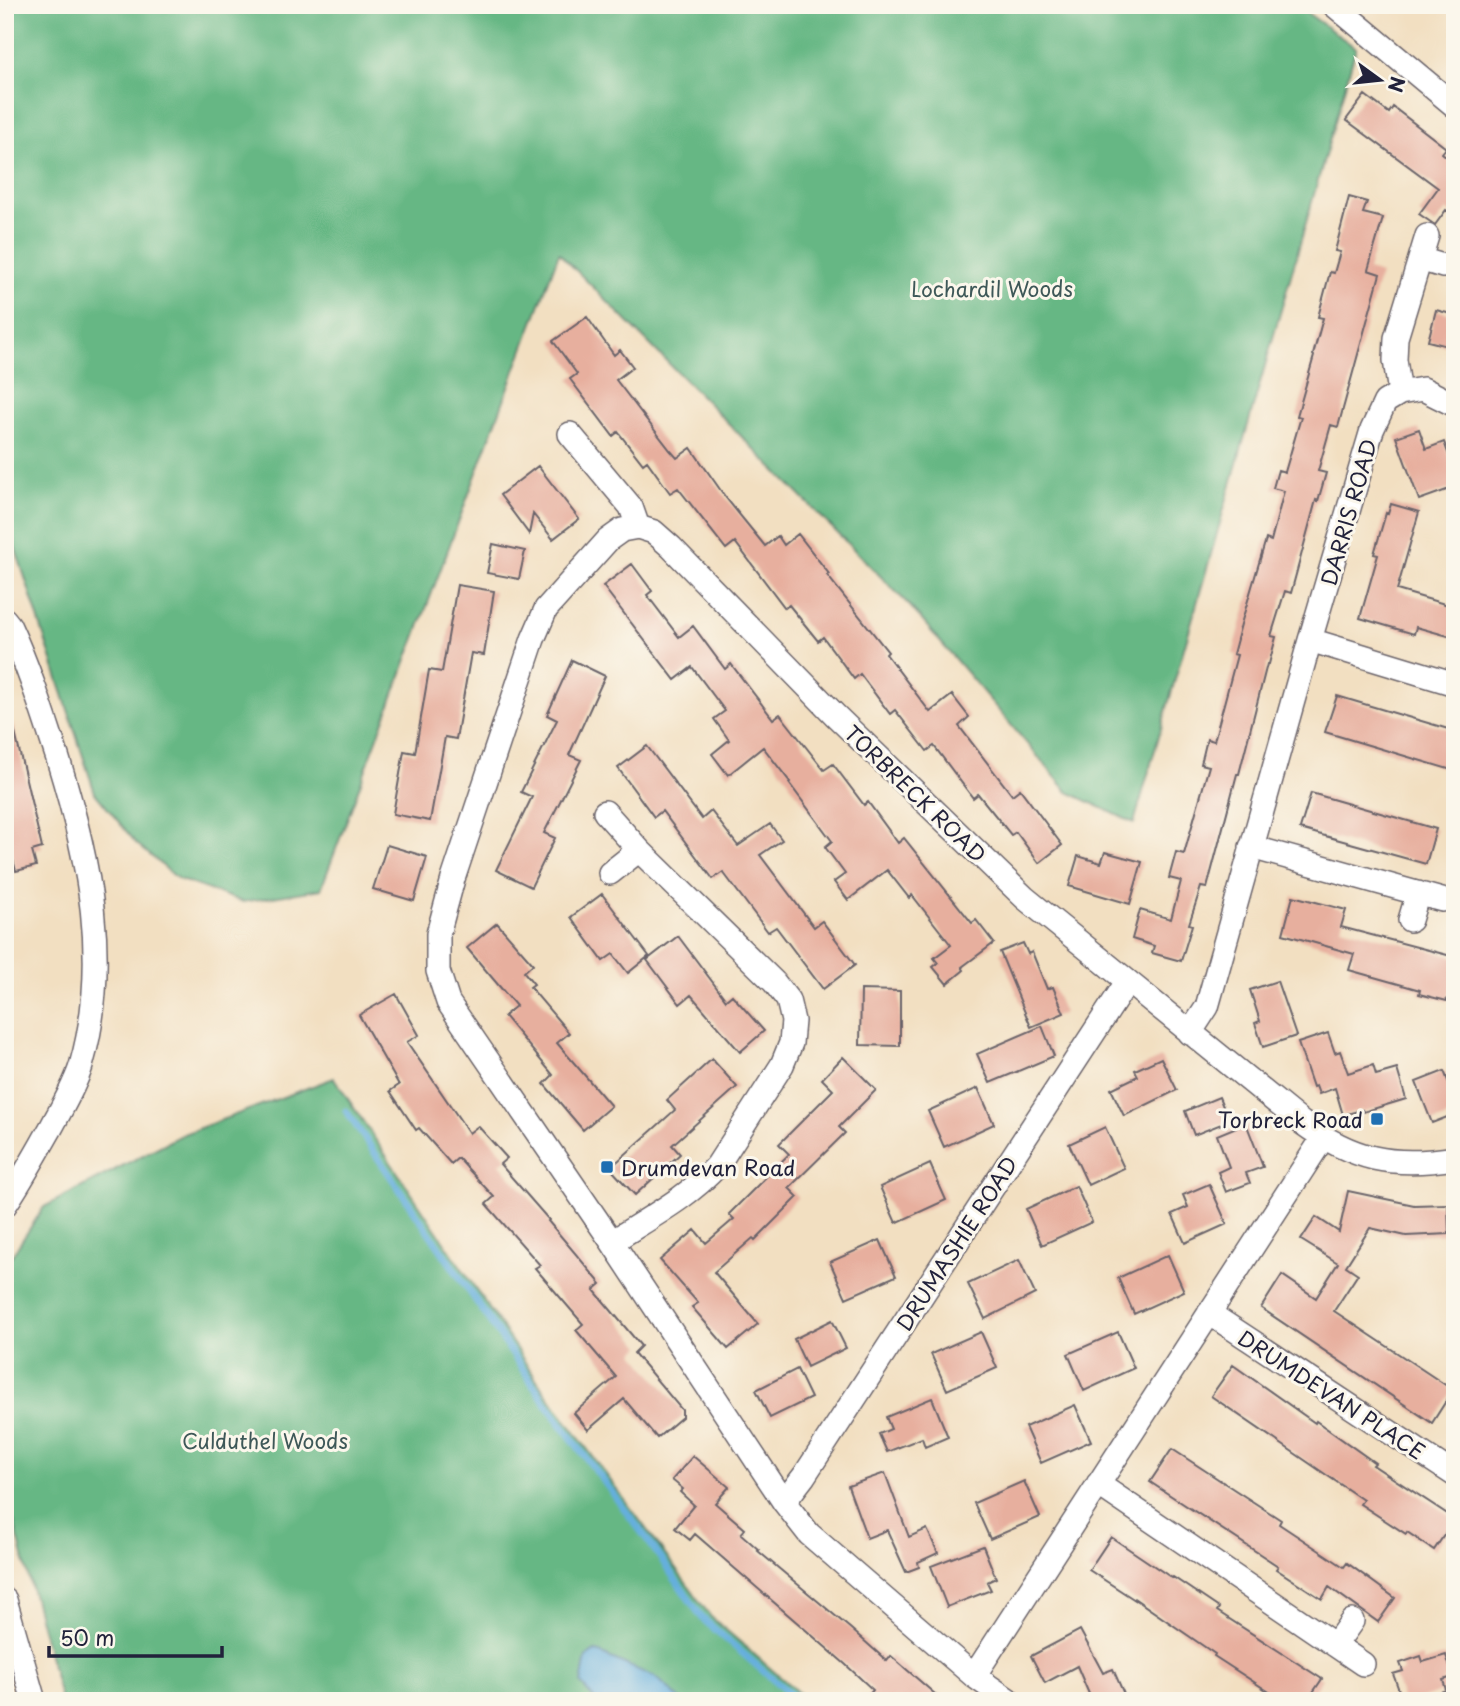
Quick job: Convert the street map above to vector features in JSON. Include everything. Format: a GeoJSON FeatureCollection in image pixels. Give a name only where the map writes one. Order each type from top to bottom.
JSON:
{"type":"FeatureCollection","features":[{"type":"Feature","properties":{"kind":"street"},"geometry":{"type":"LineString","coordinates":[[1334,5],[1455,106]]}},
{"type":"Feature","properties":{"kind":"street"},"geometry":{"type":"LineString","coordinates":[[1427,236],[1396,338],[1395,360],[1400,393],[1423,389],[1455,405]]}},
{"type":"Feature","properties":{"kind":"street"},"geometry":{"type":"LineString","coordinates":[[1420,259],[1443,266]]}},
{"type":"Feature","properties":{"kind":"street","name":"DARRIS ROAD"},"geometry":{"type":"LineString","coordinates":[[1190,1033],[1207,1007],[1372,429],[1385,402],[1400,393]]}},
{"type":"Feature","properties":{"kind":"street"},"geometry":{"type":"LineString","coordinates":[[570,434],[631,508],[638,527],[622,530],[608,540],[546,609],[533,639],[453,879],[438,934],[438,971],[448,1002],[808,1534],[974,1676],[1010,1701]]}},
{"type":"Feature","properties":{"kind":"street","name":"TORBRECK ROAD"},"geometry":{"type":"LineString","coordinates":[[638,527],[653,532],[671,547],[836,716],[1025,898],[1301,1122],[1323,1138],[1370,1158],[1402,1162],[1455,1158]]}},
{"type":"Feature","properties":{"kind":"street"},"geometry":{"type":"LineString","coordinates":[[5,620],[26,663],[70,800],[89,879],[95,922],[96,963],[89,1033],[71,1093],[5,1205]]}},
{"type":"Feature","properties":{"kind":"street"},"geometry":{"type":"LineString","coordinates":[[1310,640],[1455,684]]}},
{"type":"Feature","properties":{"kind":"street"},"geometry":{"type":"LineString","coordinates":[[605,812],[639,850],[774,982],[788,1000],[793,1021],[791,1043],[782,1065],[717,1166],[690,1191],[612,1242]]}},
{"type":"Feature","properties":{"kind":"street"},"geometry":{"type":"LineString","coordinates":[[1251,848],[1442,900]]}},
{"type":"Feature","properties":{"kind":"street"},"geometry":{"type":"LineString","coordinates":[[610,873],[639,850]]}},
{"type":"Feature","properties":{"kind":"street"},"geometry":{"type":"LineString","coordinates":[[1410,920],[1418,893]]}},
{"type":"Feature","properties":{"kind":"street","name":"DRUMASHIE ROAD"},"geometry":{"type":"LineString","coordinates":[[784,1502],[804,1476],[1127,982]]}},
{"type":"Feature","properties":{"kind":"street"},"geometry":{"type":"LineString","coordinates":[[974,1676],[1323,1138]]}},
{"type":"Feature","properties":{"kind":"street","name":"DRUMDEVAN PLACE"},"geometry":{"type":"LineString","coordinates":[[1209,1313],[1455,1475]]}},
{"type":"Feature","properties":{"kind":"street"},"geometry":{"type":"LineString","coordinates":[[1098,1484],[1363,1664]]}},
{"type":"Feature","properties":{"kind":"street"},"geometry":{"type":"LineString","coordinates":[[5,1600],[34,1701]]}},
{"type":"Feature","properties":{"kind":"street"},"geometry":{"type":"LineString","coordinates":[[1335,1645],[1352,1621]]}},
{"type":"Feature","properties":{"kind":"green space","name":"Lochardil Woods"},"geometry":{"type":"Polygon","coordinates":[[[5,5],[1296,5],[1356,48],[1134,823],[1068,792],[910,606],[559,253],[321,889],[243,902],[178,879],[136,843],[95,793],[5,516],[5,5]]]}},
{"type":"Feature","properties":{"kind":"green space","name":"Culduthel Woods"},"geometry":{"type":"Polygon","coordinates":[[[334,1078],[543,1389],[711,1617],[808,1701],[61,1701],[5,1488],[5,1266],[44,1207],[181,1135],[334,1078]]]}},
{"type":"Feature","properties":{"kind":"water"},"geometry":{"type":"Polygon","coordinates":[[[595,1651],[657,1678],[682,1701],[596,1701],[581,1684],[586,1657],[595,1651]]]}},
{"type":"Feature","properties":{"kind":"building"},"geometry":{"type":"Polygon","coordinates":[[[1365,95],[1389,113],[1393,107],[1446,148],[1442,153],[1455,163],[1455,217],[1446,210],[1435,225],[1419,214],[1438,188],[1346,120],[1365,95]]]}},
{"type":"Feature","properties":{"kind":"building"},"geometry":{"type":"Polygon","coordinates":[[[1349,197],[1367,202],[1363,213],[1383,218],[1368,270],[1380,274],[1338,427],[1331,425],[1318,471],[1326,473],[1291,593],[1285,591],[1271,636],[1276,637],[1239,774],[1207,888],[1201,887],[1189,924],[1192,925],[1181,961],[1152,953],[1154,946],[1132,939],[1140,910],[1171,919],[1181,881],[1169,878],[1176,852],[1184,854],[1209,766],[1201,764],[1207,739],[1214,741],[1237,655],[1233,654],[1241,624],[1266,539],[1271,541],[1284,491],[1273,488],[1278,470],[1285,472],[1301,417],[1297,416],[1323,318],[1318,317],[1330,272],[1334,273],[1340,252],[1335,251],[1349,197]]]}},
{"type":"Feature","properties":{"kind":"building"},"geometry":{"type":"Polygon","coordinates":[[[1436,310],[1455,315],[1455,348],[1428,341],[1436,310]]]}},
{"type":"Feature","properties":{"kind":"building"},"geometry":{"type":"Polygon","coordinates":[[[587,317],[614,355],[620,350],[633,367],[616,380],[677,458],[691,448],[726,498],[765,546],[778,536],[784,545],[798,534],[930,712],[952,695],[969,717],[959,726],[1012,795],[1020,789],[1062,845],[1039,863],[1016,832],[1011,835],[978,794],[973,798],[934,746],[927,751],[895,710],[890,714],[860,674],[854,679],[823,637],[818,641],[789,605],[785,608],[735,542],[726,549],[678,488],[670,493],[647,461],[643,464],[618,432],[613,436],[570,379],[577,374],[553,341],[587,317]]]}},
{"type":"Feature","properties":{"kind":"building"},"geometry":{"type":"Polygon","coordinates":[[[1419,429],[1426,449],[1444,442],[1455,472],[1455,487],[1419,500],[1396,437],[1419,429]]]}},
{"type":"Feature","properties":{"kind":"building"},"geometry":{"type":"Polygon","coordinates":[[[538,466],[579,519],[553,539],[533,514],[529,534],[500,495],[538,466]]]}},
{"type":"Feature","properties":{"kind":"building"},"geometry":{"type":"Polygon","coordinates":[[[1391,504],[1419,512],[1397,590],[1455,607],[1455,638],[1416,627],[1414,634],[1360,618],[1378,555],[1374,554],[1391,504]]]}},
{"type":"Feature","properties":{"kind":"building"},"geometry":{"type":"Polygon","coordinates":[[[493,544],[525,551],[519,579],[487,573],[493,544]]]}},
{"type":"Feature","properties":{"kind":"building"},"geometry":{"type":"Polygon","coordinates":[[[632,564],[652,591],[647,595],[679,637],[693,626],[725,669],[731,664],[773,719],[780,714],[824,770],[833,764],[864,805],[868,802],[898,843],[904,838],[972,923],[976,920],[994,943],[962,967],[964,970],[947,984],[933,967],[938,963],[934,958],[951,945],[912,895],[909,898],[887,870],[848,900],[834,882],[845,874],[825,847],[832,841],[763,747],[728,775],[712,754],[729,740],[714,719],[725,711],[692,667],[675,680],[603,586],[632,564]]]}},
{"type":"Feature","properties":{"kind":"building"},"geometry":{"type":"Polygon","coordinates":[[[457,585],[494,591],[484,655],[471,653],[456,739],[445,737],[430,821],[393,814],[404,751],[415,753],[429,670],[442,672],[457,585]]]}},
{"type":"Feature","properties":{"kind":"building"},"geometry":{"type":"Polygon","coordinates":[[[572,660],[605,676],[569,755],[581,760],[544,833],[555,838],[531,887],[496,870],[532,797],[521,792],[557,720],[547,715],[572,660]]]}},
{"type":"Feature","properties":{"kind":"building"},"geometry":{"type":"Polygon","coordinates":[[[1337,696],[1455,731],[1455,771],[1325,732],[1337,696]]]}},
{"type":"Feature","properties":{"kind":"building"},"geometry":{"type":"Polygon","coordinates":[[[5,724],[13,724],[42,848],[32,851],[36,866],[16,871],[5,829],[5,724]]]}},
{"type":"Feature","properties":{"kind":"building"},"geometry":{"type":"Polygon","coordinates":[[[647,746],[702,819],[711,811],[738,846],[770,824],[782,840],[760,855],[814,927],[822,921],[855,965],[823,989],[776,927],[768,932],[723,872],[713,879],[662,811],[654,817],[618,768],[647,746]]]}},
{"type":"Feature","properties":{"kind":"building"},"geometry":{"type":"Polygon","coordinates":[[[1311,793],[1436,829],[1426,864],[1300,829],[1311,793]]]}},
{"type":"Feature","properties":{"kind":"building"},"geometry":{"type":"Polygon","coordinates":[[[387,845],[427,857],[414,901],[373,889],[387,845]]]}},
{"type":"Feature","properties":{"kind":"building"},"geometry":{"type":"Polygon","coordinates":[[[1105,852],[1142,862],[1130,904],[1069,886],[1078,856],[1101,863],[1105,852]]]}},
{"type":"Feature","properties":{"kind":"building"},"geometry":{"type":"Polygon","coordinates":[[[602,894],[649,956],[628,973],[613,954],[603,961],[571,917],[602,894]]]}},
{"type":"Feature","properties":{"kind":"building"},"geometry":{"type":"Polygon","coordinates":[[[1293,896],[1346,910],[1341,927],[1455,957],[1455,975],[1447,1001],[1419,994],[1420,990],[1349,970],[1354,954],[1283,934],[1293,896]]]}},
{"type":"Feature","properties":{"kind":"building"},"geometry":{"type":"Polygon","coordinates":[[[497,923],[533,964],[524,972],[534,984],[530,987],[569,1033],[557,1043],[611,1106],[583,1130],[544,1084],[553,1075],[504,1016],[516,1006],[467,948],[497,923]]]}},
{"type":"Feature","properties":{"kind":"building"},"geometry":{"type":"Polygon","coordinates":[[[678,936],[726,1000],[732,995],[764,1031],[740,1052],[691,995],[680,1004],[647,960],[678,936]]]}},
{"type":"Feature","properties":{"kind":"building"},"geometry":{"type":"Polygon","coordinates":[[[1023,943],[1028,954],[1032,952],[1047,989],[1053,987],[1064,1013],[1031,1027],[1000,952],[1023,943]]]}},
{"type":"Feature","properties":{"kind":"building"},"geometry":{"type":"Polygon","coordinates":[[[1277,981],[1296,1036],[1263,1047],[1255,1023],[1260,1021],[1250,990],[1277,981]]]}},
{"type":"Feature","properties":{"kind":"building"},"geometry":{"type":"Polygon","coordinates":[[[861,990],[900,991],[900,1046],[860,1045],[861,990]]]}},
{"type":"Feature","properties":{"kind":"building"},"geometry":{"type":"Polygon","coordinates":[[[396,994],[419,1035],[407,1042],[469,1133],[478,1126],[507,1158],[500,1164],[601,1284],[594,1290],[641,1346],[634,1353],[682,1410],[682,1417],[657,1438],[624,1399],[588,1430],[574,1413],[616,1377],[576,1330],[583,1324],[535,1268],[540,1265],[486,1204],[494,1197],[458,1158],[451,1164],[419,1128],[416,1130],[390,1091],[399,1085],[359,1015],[396,994]]]}},
{"type":"Feature","properties":{"kind":"building"},"geometry":{"type":"Polygon","coordinates":[[[1042,1026],[1054,1056],[990,1083],[977,1054],[1042,1026]]]}},
{"type":"Feature","properties":{"kind":"building"},"geometry":{"type":"Polygon","coordinates":[[[1328,1033],[1335,1053],[1340,1051],[1348,1073],[1373,1065],[1376,1075],[1397,1069],[1406,1099],[1343,1115],[1335,1088],[1319,1094],[1316,1086],[1313,1087],[1298,1043],[1328,1033]]]}},
{"type":"Feature","properties":{"kind":"building"},"geometry":{"type":"Polygon","coordinates":[[[843,1057],[876,1090],[839,1127],[845,1133],[789,1188],[798,1197],[755,1240],[753,1238],[714,1272],[758,1324],[728,1349],[692,1307],[698,1303],[660,1260],[695,1230],[706,1243],[734,1219],[729,1214],[789,1154],[779,1144],[833,1090],[822,1079],[843,1057]]]}},
{"type":"Feature","properties":{"kind":"building"},"geometry":{"type":"Polygon","coordinates":[[[1161,1058],[1177,1090],[1124,1116],[1111,1089],[1138,1076],[1135,1070],[1161,1058]]]}},
{"type":"Feature","properties":{"kind":"building"},"geometry":{"type":"Polygon","coordinates":[[[712,1059],[737,1087],[672,1145],[680,1154],[635,1195],[610,1168],[675,1110],[667,1100],[712,1059]]]}},
{"type":"Feature","properties":{"kind":"building"},"geometry":{"type":"Polygon","coordinates":[[[1444,1071],[1455,1098],[1455,1114],[1432,1123],[1416,1082],[1444,1071]]]}},
{"type":"Feature","properties":{"kind":"building"},"geometry":{"type":"Polygon","coordinates":[[[978,1088],[994,1124],[944,1147],[928,1111],[978,1088]]]}},
{"type":"Feature","properties":{"kind":"building"},"geometry":{"type":"Polygon","coordinates":[[[1219,1097],[1229,1121],[1194,1135],[1185,1111],[1219,1097]]]}},
{"type":"Feature","properties":{"kind":"building"},"geometry":{"type":"Polygon","coordinates":[[[1246,1123],[1263,1167],[1246,1173],[1250,1183],[1226,1192],[1218,1172],[1229,1167],[1217,1135],[1246,1123]]]}},
{"type":"Feature","properties":{"kind":"building"},"geometry":{"type":"Polygon","coordinates":[[[1105,1127],[1124,1168],[1088,1185],[1069,1144],[1105,1127]]]}},
{"type":"Feature","properties":{"kind":"building"},"geometry":{"type":"Polygon","coordinates":[[[930,1164],[946,1200],[896,1223],[880,1187],[930,1164]]]}},
{"type":"Feature","properties":{"kind":"building"},"geometry":{"type":"Polygon","coordinates":[[[1209,1184],[1227,1224],[1185,1243],[1172,1214],[1188,1207],[1183,1195],[1209,1184]]]}},
{"type":"Feature","properties":{"kind":"building"},"geometry":{"type":"Polygon","coordinates":[[[1076,1186],[1092,1222],[1042,1245],[1026,1209],[1076,1186]]]}},
{"type":"Feature","properties":{"kind":"building"},"geometry":{"type":"Polygon","coordinates":[[[1348,1191],[1414,1205],[1448,1204],[1449,1234],[1406,1236],[1370,1228],[1346,1266],[1358,1274],[1334,1311],[1453,1390],[1432,1423],[1261,1308],[1282,1275],[1316,1298],[1338,1263],[1301,1240],[1316,1217],[1339,1232],[1348,1191]]]}},
{"type":"Feature","properties":{"kind":"building"},"geometry":{"type":"Polygon","coordinates":[[[880,1240],[896,1276],[846,1298],[830,1262],[880,1240]]]}},
{"type":"Feature","properties":{"kind":"building"},"geometry":{"type":"Polygon","coordinates":[[[1168,1255],[1184,1291],[1134,1314],[1118,1278],[1168,1255]]]}},
{"type":"Feature","properties":{"kind":"building"},"geometry":{"type":"Polygon","coordinates":[[[1019,1260],[1035,1294],[985,1319],[968,1284],[1019,1260]]]}},
{"type":"Feature","properties":{"kind":"building"},"geometry":{"type":"Polygon","coordinates":[[[832,1320],[846,1348],[807,1367],[794,1339],[832,1320]]]}},
{"type":"Feature","properties":{"kind":"building"},"geometry":{"type":"Polygon","coordinates":[[[981,1332],[997,1368],[947,1390],[931,1354],[981,1332]]]}},
{"type":"Feature","properties":{"kind":"building"},"geometry":{"type":"Polygon","coordinates":[[[1118,1332],[1134,1368],[1084,1391],[1068,1354],[1118,1332]]]}},
{"type":"Feature","properties":{"kind":"building"},"geometry":{"type":"Polygon","coordinates":[[[1233,1365],[1375,1463],[1373,1465],[1455,1519],[1434,1550],[1360,1504],[1363,1500],[1211,1396],[1233,1365]]]}},
{"type":"Feature","properties":{"kind":"building"},"geometry":{"type":"Polygon","coordinates":[[[797,1369],[811,1398],[770,1418],[756,1390],[797,1369]]]}},
{"type":"Feature","properties":{"kind":"building"},"geometry":{"type":"Polygon","coordinates":[[[932,1398],[948,1437],[925,1447],[922,1438],[887,1452],[879,1434],[891,1429],[886,1417],[932,1398]]]}},
{"type":"Feature","properties":{"kind":"building"},"geometry":{"type":"Polygon","coordinates":[[[1075,1405],[1091,1441],[1041,1463],[1025,1427],[1075,1405]]]}},
{"type":"Feature","properties":{"kind":"building"},"geometry":{"type":"Polygon","coordinates":[[[1172,1449],[1281,1520],[1279,1524],[1344,1567],[1347,1563],[1395,1598],[1378,1622],[1329,1587],[1322,1599],[1276,1569],[1278,1566],[1150,1482],[1172,1449]]]}},
{"type":"Feature","properties":{"kind":"building"},"geometry":{"type":"Polygon","coordinates":[[[693,1456],[729,1487],[715,1503],[745,1529],[741,1534],[758,1551],[887,1661],[891,1656],[943,1701],[864,1701],[873,1690],[845,1664],[695,1534],[690,1540],[675,1528],[694,1505],[680,1492],[683,1489],[672,1480],[693,1456]]]}},
{"type":"Feature","properties":{"kind":"building"},"geometry":{"type":"Polygon","coordinates":[[[885,1473],[909,1537],[927,1529],[938,1553],[918,1562],[919,1567],[906,1572],[887,1530],[867,1538],[848,1486],[885,1473]]]}},
{"type":"Feature","properties":{"kind":"building"},"geometry":{"type":"Polygon","coordinates":[[[1024,1481],[1040,1517],[990,1539],[974,1503],[1024,1481]]]}},
{"type":"Feature","properties":{"kind":"building"},"geometry":{"type":"Polygon","coordinates":[[[1111,1537],[1219,1608],[1217,1611],[1322,1679],[1307,1701],[1283,1701],[1089,1570],[1111,1537]]]}},
{"type":"Feature","properties":{"kind":"building"},"geometry":{"type":"Polygon","coordinates":[[[983,1546],[996,1578],[987,1582],[991,1590],[947,1607],[931,1566],[983,1546]]]}},
{"type":"Feature","properties":{"kind":"building"},"geometry":{"type":"Polygon","coordinates":[[[1080,1630],[1103,1673],[1113,1669],[1127,1701],[1092,1701],[1077,1666],[1045,1683],[1031,1656],[1080,1630]]]}},
{"type":"Feature","properties":{"kind":"building"},"geometry":{"type":"Polygon","coordinates":[[[1446,1655],[1453,1677],[1443,1680],[1446,1690],[1416,1701],[1403,1701],[1393,1674],[1403,1671],[1400,1663],[1421,1656],[1423,1662],[1446,1655]]]}},
{"type":"Feature","properties":{"kind":"waterway"},"geometry":{"type":"LineString","coordinates":[[346,1111],[552,1412],[703,1619],[798,1701]]}},
{"type":"Feature","properties":{"kind":"place","name":"Torbreck Road"},"geometry":{"type":"Point","coordinates":[1377,1119]}},
{"type":"Feature","properties":{"kind":"place","name":"Drumdevan Road"},"geometry":{"type":"Point","coordinates":[607,1167]}}]}
